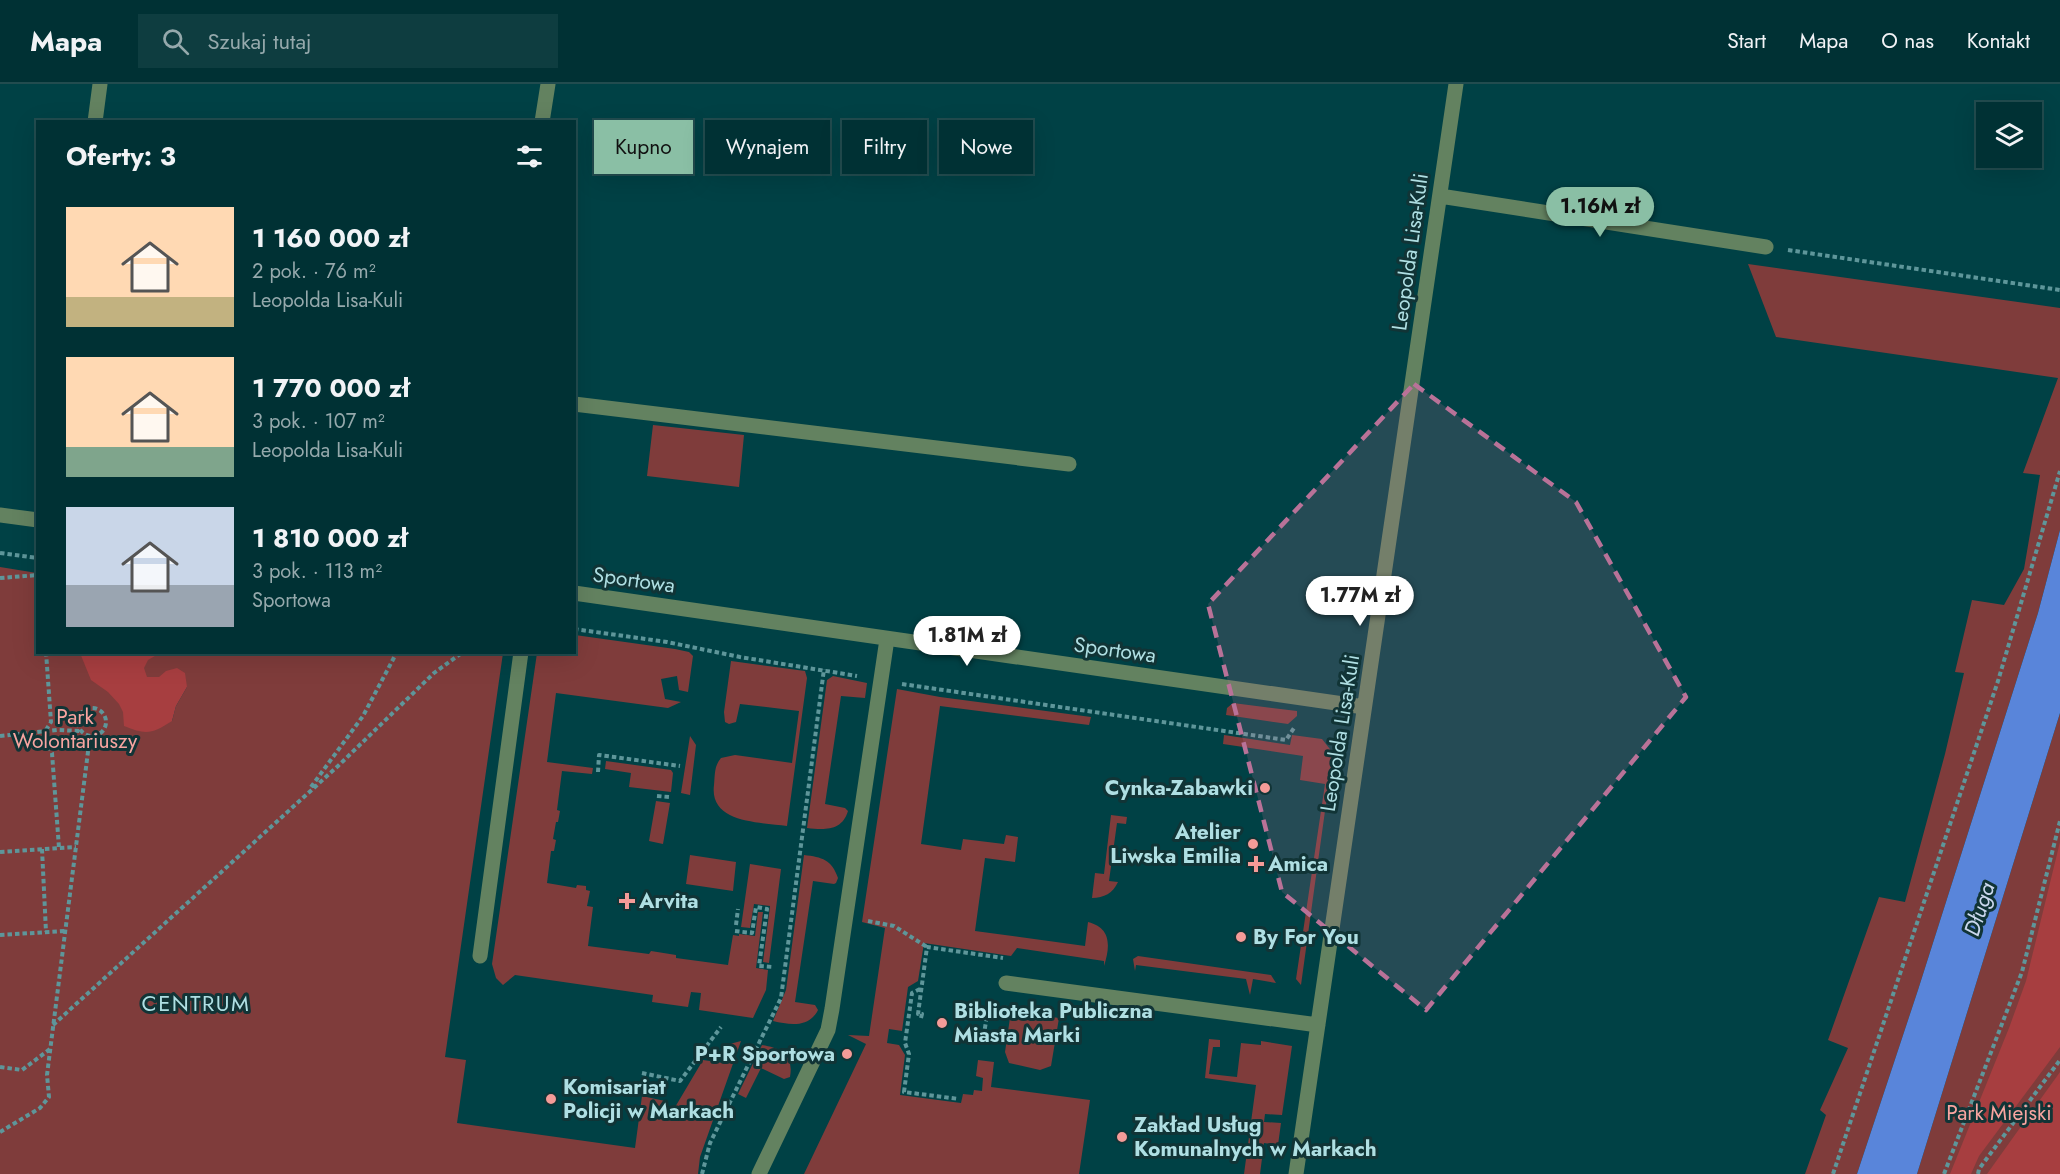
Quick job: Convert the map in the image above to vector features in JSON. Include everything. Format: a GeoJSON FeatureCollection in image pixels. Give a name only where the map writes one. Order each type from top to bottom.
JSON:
{"type":"FeatureCollection","features":[{"type":"Feature","properties":{"kind":"street"},"geometry":{"type":"LineString","coordinates":[[95,120],[100,84]]}},
{"type":"Feature","properties":{"kind":"street"},"geometry":{"type":"LineString","coordinates":[[542,120],[548,84]]}},
{"type":"Feature","properties":{"kind":"street","name":"Leopolda Lisa-Kuli"},"geometry":{"type":"LineString","coordinates":[[1296,1174],[1456,84]]}},
{"type":"Feature","properties":{"kind":"street"},"geometry":{"type":"LineString","coordinates":[[1440,196],[1766,247]]}},
{"type":"Feature","properties":{"kind":"street"},"geometry":{"type":"LineString","coordinates":[[576,404],[1069,464]]}},
{"type":"Feature","properties":{"kind":"street"},"geometry":{"type":"LineString","coordinates":[[0,515],[36,520]]}},
{"type":"Feature","properties":{"kind":"street","name":"Sportowa"},"geometry":{"type":"LineString","coordinates":[[576,593],[1364,707]]}},
{"type":"Feature","properties":{"kind":"street"},"geometry":{"type":"LineString","coordinates":[[759,1174],[828,1030],[887,639]]}},
{"type":"Feature","properties":{"kind":"street"},"geometry":{"type":"LineString","coordinates":[[480,956],[521,654]]}},
{"type":"Feature","properties":{"kind":"street"},"geometry":{"type":"LineString","coordinates":[[1006,983],[1318,1025]]}},
{"type":"Feature","properties":{"kind":"path"},"geometry":{"type":"LineString","coordinates":[[1766,247],[2060,290]]}},
{"type":"Feature","properties":{"kind":"path"},"geometry":{"type":"LineString","coordinates":[[1833,1174],[1998,681],[2060,471]]}},
{"type":"Feature","properties":{"kind":"path"},"geometry":{"type":"LineString","coordinates":[[0,553],[36,558]]}},
{"type":"Feature","properties":{"kind":"path"},"geometry":{"type":"LineString","coordinates":[[0,578],[36,575]]}},
{"type":"Feature","properties":{"kind":"path"},"geometry":{"type":"LineString","coordinates":[[46,654],[51,722],[44,733],[45,744],[52,753],[58,848]]}},
{"type":"Feature","properties":{"kind":"path"},"geometry":{"type":"LineString","coordinates":[[305,795],[363,716],[396,654]]}},
{"type":"Feature","properties":{"kind":"path"},"geometry":{"type":"LineString","coordinates":[[53,1025],[338,766],[434,673],[461,654]]}},
{"type":"Feature","properties":{"kind":"path"},"geometry":{"type":"LineString","coordinates":[[702,1174],[710,1143],[781,998],[824,669]]}},
{"type":"Feature","properties":{"kind":"path"},"geometry":{"type":"LineString","coordinates":[[0,736],[81,730],[90,736],[101,733],[104,729],[105,718],[98,710],[88,709],[83,712],[78,721],[81,730]]}},
{"type":"Feature","properties":{"kind":"path"},"geometry":{"type":"LineString","coordinates":[[1187,726],[1286,740],[1293,728]]}},
{"type":"Feature","properties":{"kind":"path"},"geometry":{"type":"LineString","coordinates":[[0,1132],[40,1108],[49,1097],[47,1076],[50,1049],[90,736]]}},
{"type":"Feature","properties":{"kind":"path"},"geometry":{"type":"LineString","coordinates":[[598,772],[599,755],[680,766]]}},
{"type":"Feature","properties":{"kind":"path"},"geometry":{"type":"LineString","coordinates":[[657,795],[669,797]]}},
{"type":"Feature","properties":{"kind":"path"},"geometry":{"type":"LineString","coordinates":[[1944,1174],[2022,972],[2060,821]]}},
{"type":"Feature","properties":{"kind":"path"},"geometry":{"type":"LineString","coordinates":[[0,852],[76,847]]}},
{"type":"Feature","properties":{"kind":"path"},"geometry":{"type":"LineString","coordinates":[[42,849],[46,932]]}},
{"type":"Feature","properties":{"kind":"path"},"geometry":{"type":"LineString","coordinates":[[738,909],[735,928],[752,933],[756,907],[767,909],[759,966],[773,967]]}},
{"type":"Feature","properties":{"kind":"path"},"geometry":{"type":"LineString","coordinates":[[846,916],[894,926],[927,947],[1004,958],[1006,983]]}},
{"type":"Feature","properties":{"kind":"path"},"geometry":{"type":"LineString","coordinates":[[0,934],[65,931]]}},
{"type":"Feature","properties":{"kind":"path"},"geometry":{"type":"LineString","coordinates":[[921,1018],[922,1014],[918,1014],[920,988],[927,947]]}},
{"type":"Feature","properties":{"kind":"path"},"geometry":{"type":"LineString","coordinates":[[920,988],[912,993],[906,1042],[909,1054],[904,1092],[959,1099]]}},
{"type":"Feature","properties":{"kind":"path"},"geometry":{"type":"LineString","coordinates":[[982,1033],[984,1034],[987,1015],[1000,1017]]}},
{"type":"Feature","properties":{"kind":"path"},"geometry":{"type":"LineString","coordinates":[[642,1073],[680,1081],[721,1027]]}},
{"type":"Feature","properties":{"kind":"path"},"geometry":{"type":"LineString","coordinates":[[0,1067],[21,1070],[50,1049]]}},
{"type":"Feature","properties":{"kind":"path"},"geometry":{"type":"LineString","coordinates":[[1978,1174],[1979,1169],[2010,1125],[2060,1060]]}},
{"type":"Feature","properties":{"kind":"highlighted area"},"geometry":{"type":"Polygon","coordinates":[[[1414,384],[1576,502],[1686,697],[1426,1010],[1282,892],[1208,604],[1414,384]]]}},
{"type":"Feature","properties":{"kind":"green space"},"geometry":{"type":"Polygon","coordinates":[[[1748,264],[2060,308],[2060,530],[2038,613],[1857,1174],[1805,1174],[1826,1115],[1820,1110],[1848,1048],[1828,1040],[1879,897],[1905,902],[1945,754],[1964,673],[1955,672],[1972,600],[2004,605],[2024,569],[2040,475],[2023,473],[2058,378],[1776,337],[1748,264]]]}},
{"type":"Feature","properties":{"kind":"green space"},"geometry":{"type":"Polygon","coordinates":[[[653,425],[744,435],[739,487],[647,476],[653,425]]]}},
{"type":"Feature","properties":{"kind":"green space","name":"Park Wolontariuszy"},"geometry":{"type":"Polygon","coordinates":[[[0,567],[36,573],[36,654],[503,654],[445,1057],[466,1060],[457,1123],[635,1148],[642,1096],[665,1101],[671,1114],[703,1060],[723,1063],[726,1045],[741,1041],[700,1157],[698,1174],[0,1174],[0,567]],[[159,677],[172,721],[176,706],[187,687],[159,677]]]}},
{"type":"Feature","properties":{"kind":"green space"},"geometry":{"type":"Polygon","coordinates":[[[576,635],[689,652],[693,656],[688,692],[679,690],[677,676],[661,679],[665,699],[681,702],[668,708],[556,693],[547,762],[593,768],[592,774],[562,771],[557,810],[560,811],[558,822],[556,822],[553,839],[556,840],[554,851],[551,851],[547,883],[576,888],[577,885],[586,886],[586,890],[590,891],[587,906],[593,907],[588,946],[649,954],[651,951],[676,955],[676,958],[728,965],[733,935],[755,936],[758,912],[763,912],[756,968],[768,970],[766,990],[753,1018],[699,1010],[701,993],[691,992],[688,1007],[652,1002],[653,995],[515,975],[503,985],[496,978],[492,964],[537,654],[576,654],[576,635]]]}},
{"type":"Feature","properties":{"kind":"green space"},"geometry":{"type":"Polygon","coordinates":[[[80,654],[158,654],[148,660],[144,668],[147,677],[159,677],[166,671],[177,668],[185,673],[187,687],[176,706],[172,721],[154,731],[144,732],[124,726],[123,712],[119,704],[108,692],[91,680],[80,654]]]}},
{"type":"Feature","properties":{"kind":"green space"},"geometry":{"type":"Polygon","coordinates":[[[731,661],[805,671],[807,678],[787,826],[739,819],[720,807],[715,798],[715,771],[721,758],[735,755],[792,763],[799,711],[740,704],[736,722],[729,724],[725,722],[724,712],[731,661]]]}},
{"type":"Feature","properties":{"kind":"green space"},"geometry":{"type":"Polygon","coordinates":[[[833,676],[867,683],[865,698],[841,696],[825,804],[845,808],[848,811],[837,826],[826,829],[807,828],[827,680],[833,676]]]}},
{"type":"Feature","properties":{"kind":"green space"},"geometry":{"type":"Polygon","coordinates":[[[897,689],[1091,717],[1089,725],[940,706],[921,844],[961,850],[963,839],[1004,844],[1006,835],[1018,837],[1015,862],[985,858],[975,931],[1085,946],[1088,922],[1101,929],[1107,939],[1104,966],[1104,961],[1017,948],[1011,956],[924,943],[918,981],[908,987],[902,1031],[889,1029],[887,1043],[899,1045],[905,1055],[900,1095],[961,1103],[963,1094],[973,1095],[974,1090],[982,1091],[983,1078],[976,1076],[978,1060],[994,1062],[991,1087],[1090,1100],[1079,1174],[804,1174],[866,1044],[848,1035],[869,1036],[885,928],[862,922],[897,689]]]}},
{"type":"Feature","properties":{"kind":"green space"},"geometry":{"type":"Polygon","coordinates":[[[1233,703],[1297,711],[1297,716],[1288,724],[1226,715],[1227,708],[1233,703]]]}},
{"type":"Feature","properties":{"kind":"green space","name":"Park Miejski"},"geometry":{"type":"Polygon","coordinates":[[[2060,713],[2060,1174],[1917,1174],[2060,713]]]}},
{"type":"Feature","properties":{"kind":"green space"},"geometry":{"type":"Polygon","coordinates":[[[1224,735],[1290,745],[1292,735],[1322,739],[1333,753],[1301,985],[1296,979],[1325,784],[1300,780],[1303,756],[1223,744],[1224,735]]]}},
{"type":"Feature","properties":{"kind":"green space"},"geometry":{"type":"Polygon","coordinates":[[[690,736],[696,745],[690,795],[681,793],[690,736]]]}},
{"type":"Feature","properties":{"kind":"green space"},"geometry":{"type":"Polygon","coordinates":[[[606,761],[671,770],[673,773],[671,792],[629,787],[631,773],[605,769],[606,761]]]}},
{"type":"Feature","properties":{"kind":"green space"},"geometry":{"type":"Polygon","coordinates":[[[656,801],[670,803],[663,844],[649,841],[656,801]]]}},
{"type":"Feature","properties":{"kind":"green space"},"geometry":{"type":"Polygon","coordinates":[[[1111,815],[1127,817],[1126,824],[1117,823],[1109,881],[1118,882],[1108,894],[1092,898],[1095,873],[1104,874],[1111,815]]]}},
{"type":"Feature","properties":{"kind":"green space"},"geometry":{"type":"Polygon","coordinates":[[[2060,842],[2060,1047],[1979,1156],[1971,1174],[1950,1174],[2026,981],[2060,842]]]}},
{"type":"Feature","properties":{"kind":"green space"},"geometry":{"type":"Polygon","coordinates":[[[690,855],[736,862],[733,891],[686,884],[690,855]]]}},
{"type":"Feature","properties":{"kind":"green space"},"geometry":{"type":"Polygon","coordinates":[[[804,855],[826,860],[833,867],[838,878],[834,884],[813,881],[795,1002],[815,1005],[818,1010],[810,1020],[798,1024],[773,1021],[786,990],[804,855]]]}},
{"type":"Feature","properties":{"kind":"green space"},"geometry":{"type":"Polygon","coordinates":[[[750,864],[781,869],[769,963],[763,962],[770,906],[754,904],[750,928],[741,927],[750,864]]]}},
{"type":"Feature","properties":{"kind":"green space"},"geometry":{"type":"Polygon","coordinates":[[[1138,956],[1271,975],[1276,983],[1253,979],[1250,995],[1246,979],[1136,965],[1135,971],[1133,959],[1138,956]]]}},
{"type":"Feature","properties":{"kind":"green space"},"geometry":{"type":"Polygon","coordinates":[[[1011,1011],[1059,1018],[1051,1066],[1040,1070],[1009,1063],[1005,1052],[1011,1011]]]}},
{"type":"Feature","properties":{"kind":"green space"},"geometry":{"type":"Polygon","coordinates":[[[1209,1039],[1220,1040],[1220,1047],[1213,1047],[1209,1074],[1237,1077],[1241,1043],[1261,1045],[1261,1041],[1292,1046],[1282,1115],[1265,1114],[1264,1122],[1281,1123],[1278,1145],[1264,1143],[1260,1174],[1244,1174],[1256,1085],[1205,1078],[1209,1039]]]}},
{"type":"Feature","properties":{"kind":"green space"},"geometry":{"type":"Polygon","coordinates":[[[762,1045],[775,1048],[785,1054],[790,1063],[790,1077],[784,1079],[761,1068],[746,1098],[738,1094],[762,1045]]]}},
{"type":"Feature","properties":{"kind":"green space"},"geometry":{"type":"Polygon","coordinates":[[[2060,1072],[2060,1174],[1987,1174],[2060,1072]]]}},
{"type":"Feature","properties":{"kind":"water","name":"Długa"},"geometry":{"type":"Polygon","coordinates":[[[2060,530],[2060,713],[1917,1174],[1857,1174],[2038,613],[2060,530]]]}},
{"type":"Feature","properties":{"kind":"place","name":"Cynka-Zabawki"},"geometry":{"type":"Point","coordinates":[1265,788]}},
{"type":"Feature","properties":{"kind":"place","name":"Atelier Liwska Emilia"},"geometry":{"type":"Point","coordinates":[1253,844]}},
{"type":"Feature","properties":{"kind":"place","name":"Amica"},"geometry":{"type":"Point","coordinates":[1256,864]}},
{"type":"Feature","properties":{"kind":"place","name":"Arvita"},"geometry":{"type":"Point","coordinates":[627,901]}},
{"type":"Feature","properties":{"kind":"place","name":"By For You"},"geometry":{"type":"Point","coordinates":[1241,937]}},
{"type":"Feature","properties":{"kind":"place","name":"Biblioteka Publiczna Miasta Marki"},"geometry":{"type":"Point","coordinates":[942,1023]}},
{"type":"Feature","properties":{"kind":"place","name":"P+R Sportowa"},"geometry":{"type":"Point","coordinates":[847,1054]}},
{"type":"Feature","properties":{"kind":"place","name":"Komisariat Policji w Markach"},"geometry":{"type":"Point","coordinates":[551,1099]}},
{"type":"Feature","properties":{"kind":"place","name":"Zakład Usług Komunalnych w Markach"},"geometry":{"type":"Point","coordinates":[1122,1137]}},
{"type":"Feature","properties":{"kind":"district","name":"CENTRUM"},"geometry":{"type":"Point","coordinates":[196,1003]}}]}
